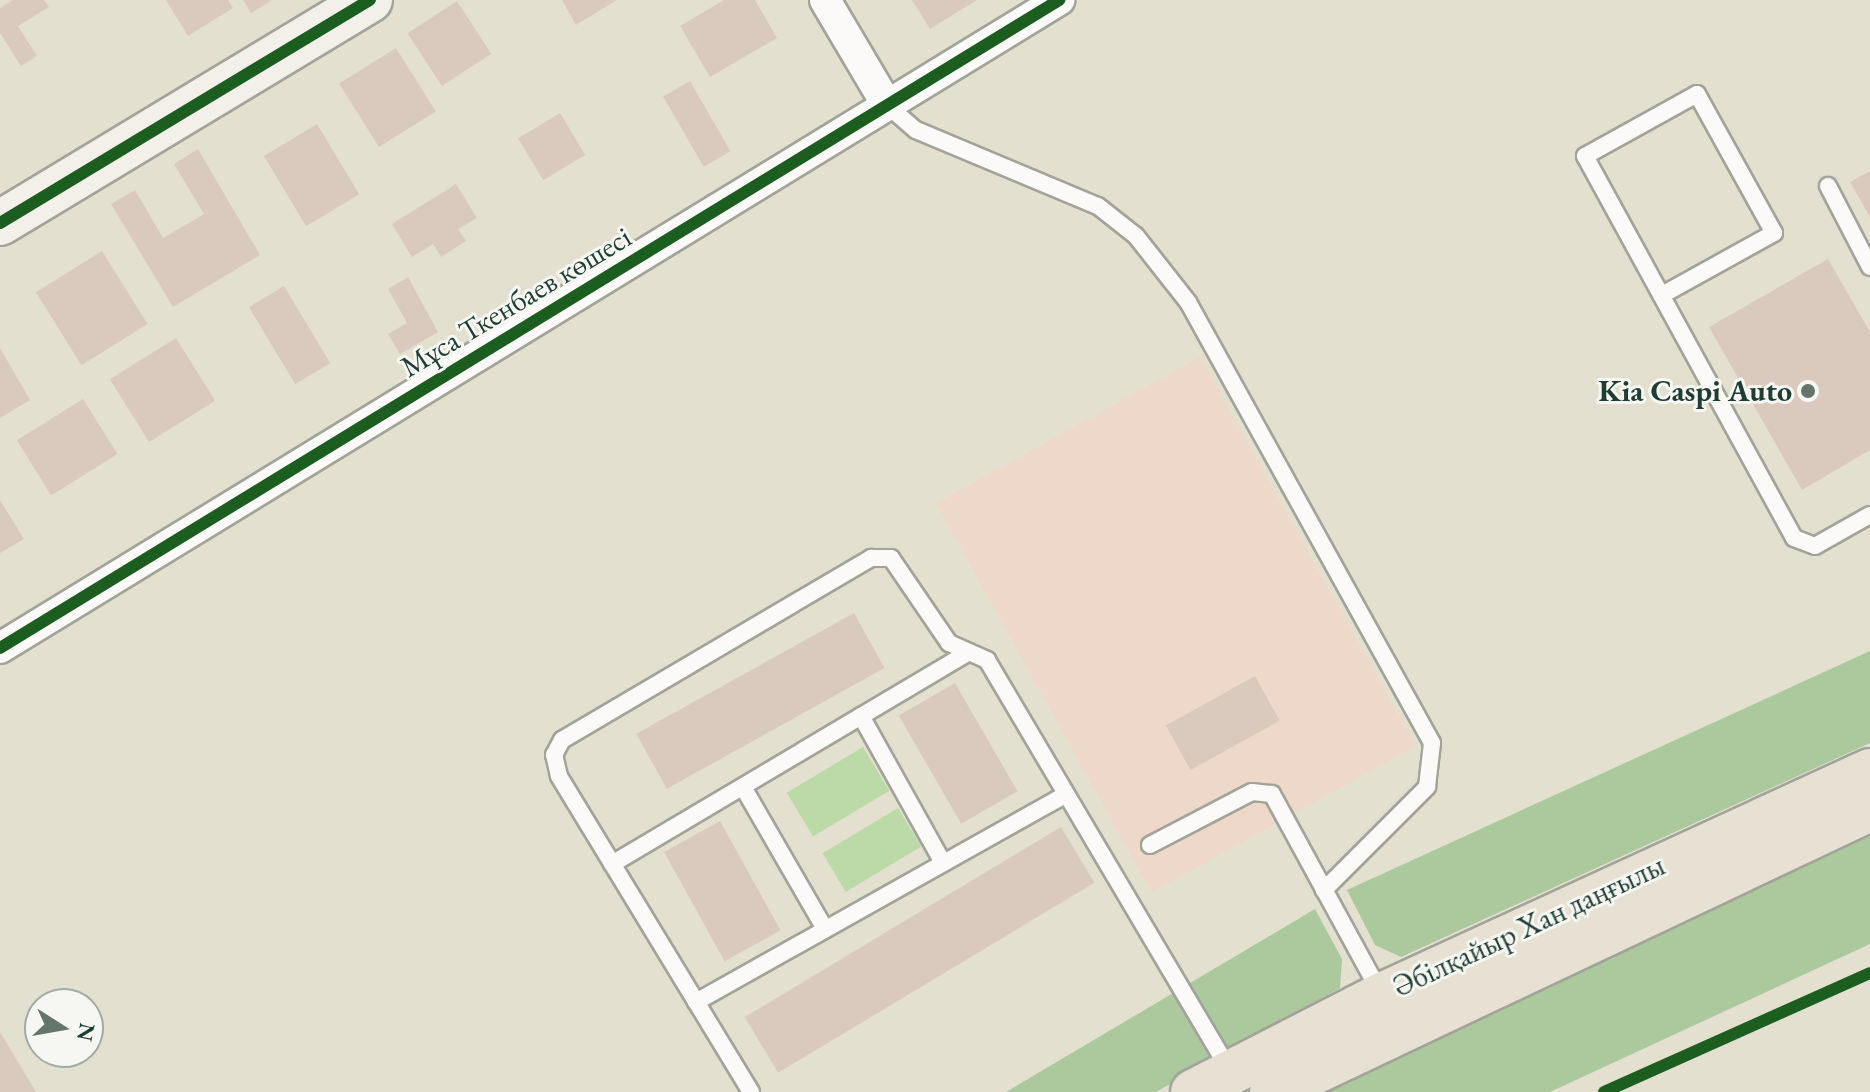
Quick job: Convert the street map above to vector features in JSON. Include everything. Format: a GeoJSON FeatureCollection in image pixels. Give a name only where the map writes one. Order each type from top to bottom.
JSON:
{"type":"FeatureCollection","features":[{"type":"Feature","properties":{"kind":"main road","name":"Әбілқайыр Хан даңғылы"},"geometry":{"type":"LineString","coordinates":[[1193,1092],[1382,995],[1870,771]]}},
{"type":"Feature","properties":{"kind":"main road","name":"Әбілқайыр Хан даңғылы"},"geometry":{"type":"LineString","coordinates":[[1272,1092],[1870,809]]}},
{"type":"Feature","properties":{"kind":"street"},"geometry":{"type":"LineString","coordinates":[[0,223],[370,0]]}},
{"type":"Feature","properties":{"kind":"street"},"geometry":{"type":"LineString","coordinates":[[825,0],[887,105]]}},
{"type":"Feature","properties":{"kind":"street","name":"Мұса Ткенбаев көшесі"},"geometry":{"type":"LineString","coordinates":[[0,648],[1059,0]]}},
{"type":"Feature","properties":{"kind":"lane"},"geometry":{"type":"LineString","coordinates":[[1662,295],[1774,233],[1697,94],[1585,156],[1794,538],[1815,546],[1870,515]]}},
{"type":"Feature","properties":{"kind":"lane"},"geometry":{"type":"LineString","coordinates":[[887,105],[916,130],[1098,206],[1136,236],[1188,302],[1432,743],[1427,787],[1324,890]]}},
{"type":"Feature","properties":{"kind":"lane"},"geometry":{"type":"LineString","coordinates":[[1828,186],[1870,267]]}},
{"type":"Feature","properties":{"kind":"lane"},"geometry":{"type":"LineString","coordinates":[[751,1092],[559,776],[554,755],[562,740],[871,558],[891,558],[905,570],[949,643],[987,660],[1231,1073]]}},
{"type":"Feature","properties":{"kind":"lane"},"geometry":{"type":"LineString","coordinates":[[612,864],[969,652]]}},
{"type":"Feature","properties":{"kind":"lane"},"geometry":{"type":"LineString","coordinates":[[861,716],[943,863]]}},
{"type":"Feature","properties":{"kind":"lane"},"geometry":{"type":"LineString","coordinates":[[743,787],[825,929]]}},
{"type":"Feature","properties":{"kind":"lane"},"geometry":{"type":"LineString","coordinates":[[1150,845],[1263,790],[1324,890],[1382,995]]}},
{"type":"Feature","properties":{"kind":"lane"},"geometry":{"type":"LineString","coordinates":[[696,1002],[1066,794]]}},
{"type":"Feature","properties":{"kind":"shaded area"},"geometry":{"type":"Polygon","coordinates":[[[1200,357],[1416,746],[1152,893],[936,503],[1200,357]]]}},
{"type":"Feature","properties":{"kind":"green space"},"geometry":{"type":"Polygon","coordinates":[[[1870,651],[1870,743],[1401,957],[1375,945],[1347,890],[1870,651]]]}},
{"type":"Feature","properties":{"kind":"green space"},"geometry":{"type":"Polygon","coordinates":[[[863,747],[889,791],[813,837],[787,793],[863,747]]]}},
{"type":"Feature","properties":{"kind":"green space"},"geometry":{"type":"Polygon","coordinates":[[[898,808],[921,847],[846,892],[823,853],[898,808]]]}},
{"type":"Feature","properties":{"kind":"green space"},"geometry":{"type":"Polygon","coordinates":[[[1870,836],[1870,944],[1550,1092],[1320,1092],[1870,836]]]}},
{"type":"Feature","properties":{"kind":"green space"},"geometry":{"type":"Polygon","coordinates":[[[1315,909],[1342,959],[1340,988],[1156,1092],[1006,1092],[1315,909]]]}},
{"type":"Feature","properties":{"kind":"building"},"geometry":{"type":"Polygon","coordinates":[[[13,0],[44,0],[49,7],[18,26],[37,56],[21,66],[0,33],[0,8],[13,0]]]}},
{"type":"Feature","properties":{"kind":"building"},"geometry":{"type":"Polygon","coordinates":[[[166,0],[228,0],[233,8],[188,36],[166,0]]]}},
{"type":"Feature","properties":{"kind":"building"},"geometry":{"type":"Polygon","coordinates":[[[243,0],[272,0],[251,13],[243,0]]]}},
{"type":"Feature","properties":{"kind":"building"},"geometry":{"type":"Polygon","coordinates":[[[562,0],[617,0],[576,25],[562,0]]]}},
{"type":"Feature","properties":{"kind":"building"},"geometry":{"type":"Polygon","coordinates":[[[724,0],[755,0],[777,38],[710,77],[680,26],[724,0]]]}},
{"type":"Feature","properties":{"kind":"building"},"geometry":{"type":"Polygon","coordinates":[[[912,0],[977,0],[930,29],[912,0]]]}},
{"type":"Feature","properties":{"kind":"building"},"geometry":{"type":"Polygon","coordinates":[[[457,1],[491,54],[442,86],[408,33],[457,1]]]}},
{"type":"Feature","properties":{"kind":"building"},"geometry":{"type":"Polygon","coordinates":[[[396,48],[436,112],[379,147],[339,84],[396,48]]]}},
{"type":"Feature","properties":{"kind":"building"},"geometry":{"type":"Polygon","coordinates":[[[690,81],[730,151],[704,167],[663,96],[690,81]]]}},
{"type":"Feature","properties":{"kind":"building"},"geometry":{"type":"Polygon","coordinates":[[[560,113],[585,155],[543,180],[518,138],[560,113]]]}},
{"type":"Feature","properties":{"kind":"building"},"geometry":{"type":"Polygon","coordinates":[[[317,124],[359,194],[306,226],[264,156],[317,124]]]}},
{"type":"Feature","properties":{"kind":"building"},"geometry":{"type":"Polygon","coordinates":[[[198,149],[260,255],[173,307],[111,204],[135,190],[163,238],[204,214],[174,164],[198,149]]]}},
{"type":"Feature","properties":{"kind":"building"},"geometry":{"type":"Polygon","coordinates":[[[1870,171],[1870,217],[1850,182],[1870,171]]]}},
{"type":"Feature","properties":{"kind":"building"},"geometry":{"type":"Polygon","coordinates":[[[456,184],[477,218],[458,229],[466,241],[441,257],[433,244],[412,257],[392,224],[456,184]]]}},
{"type":"Feature","properties":{"kind":"building"},"geometry":{"type":"Polygon","coordinates":[[[102,251],[148,324],[81,365],[36,292],[102,251]]]}},
{"type":"Feature","properties":{"kind":"building","name":"Kia Caspi Auto"},"geometry":{"type":"Polygon","coordinates":[[[1828,259],[1870,332],[1870,450],[1802,490],[1709,327],[1828,259]]]}},
{"type":"Feature","properties":{"kind":"building"},"geometry":{"type":"Polygon","coordinates":[[[408,277],[438,332],[400,354],[388,334],[407,323],[388,289],[408,277]]]}},
{"type":"Feature","properties":{"kind":"building"},"geometry":{"type":"Polygon","coordinates":[[[284,286],[330,363],[295,384],[249,307],[284,286]]]}},
{"type":"Feature","properties":{"kind":"building"},"geometry":{"type":"Polygon","coordinates":[[[176,338],[215,401],[149,442],[110,379],[176,338]]]}},
{"type":"Feature","properties":{"kind":"building"},"geometry":{"type":"Polygon","coordinates":[[[0,348],[30,400],[0,418],[0,348]]]}},
{"type":"Feature","properties":{"kind":"building"},"geometry":{"type":"Polygon","coordinates":[[[83,399],[117,454],[51,495],[17,440],[83,399]]]}},
{"type":"Feature","properties":{"kind":"building"},"geometry":{"type":"Polygon","coordinates":[[[0,500],[24,539],[0,553],[0,500]]]}},
{"type":"Feature","properties":{"kind":"building"},"geometry":{"type":"Polygon","coordinates":[[[854,613],[885,668],[667,789],[636,734],[854,613]]]}},
{"type":"Feature","properties":{"kind":"building"},"geometry":{"type":"Polygon","coordinates":[[[1255,676],[1280,721],[1191,770],[1166,725],[1255,676]]]}},
{"type":"Feature","properties":{"kind":"building"},"geometry":{"type":"Polygon","coordinates":[[[955,683],[1017,791],[961,824],[899,716],[955,683]]]}},
{"type":"Feature","properties":{"kind":"building"},"geometry":{"type":"Polygon","coordinates":[[[720,821],[781,930],[725,961],[664,852],[720,821]]]}},
{"type":"Feature","properties":{"kind":"building"},"geometry":{"type":"Polygon","coordinates":[[[1061,827],[1094,883],[778,1073],[745,1017],[1061,827]]]}},
{"type":"Feature","properties":{"kind":"building"},"geometry":{"type":"Polygon","coordinates":[[[0,1032],[36,1092],[0,1092],[0,1032]]]}},
{"type":"Feature","properties":{"kind":"cycle path"},"geometry":{"type":"LineString","coordinates":[[0,223],[370,0]]}},
{"type":"Feature","properties":{"kind":"cycle path"},"geometry":{"type":"LineString","coordinates":[[0,648],[1059,0]]}},
{"type":"Feature","properties":{"kind":"cycle path"},"geometry":{"type":"LineString","coordinates":[[1604,1092],[1870,973]]}},
{"type":"Feature","properties":{"kind":"place","name":"Kia Caspi Auto"},"geometry":{"type":"Point","coordinates":[1808,391]}}]}
